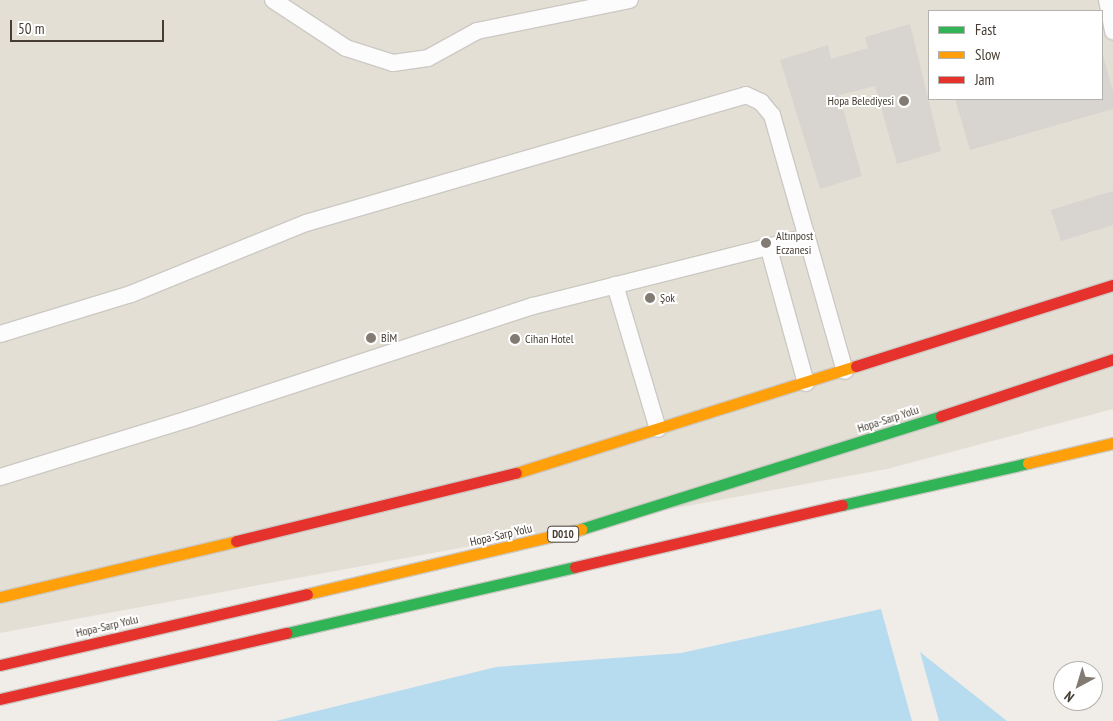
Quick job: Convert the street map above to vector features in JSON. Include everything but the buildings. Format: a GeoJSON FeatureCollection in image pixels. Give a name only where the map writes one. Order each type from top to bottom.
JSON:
{"type":"FeatureCollection","features":[{"type":"Feature","properties":{"kind":"main road"},"geometry":{"type":"LineString","coordinates":[[0,597],[482,483],[845,371],[1113,284]]}},
{"type":"Feature","properties":{"kind":"main road","name":"Hopa-Sarp Yolu"},"geometry":{"type":"LineString","coordinates":[[0,665],[552,538],[834,451],[1113,359]]}},
{"type":"Feature","properties":{"kind":"main road"},"geometry":{"type":"LineString","coordinates":[[0,699],[1113,442]]}},
{"type":"Feature","properties":{"kind":"street"},"geometry":{"type":"LineString","coordinates":[[273,0],[346,48],[393,63],[428,58],[477,31],[630,0]]}},
{"type":"Feature","properties":{"kind":"street"},"geometry":{"type":"LineString","coordinates":[[1107,0],[1113,31]]}},
{"type":"Feature","properties":{"kind":"street"},"geometry":{"type":"LineString","coordinates":[[0,334],[131,294],[306,223],[738,95],[761,102],[772,115],[804,238],[845,371]]}},
{"type":"Feature","properties":{"kind":"street"},"geometry":{"type":"LineString","coordinates":[[0,476],[192,418],[533,306],[769,249],[804,238]]}},
{"type":"Feature","properties":{"kind":"street"},"geometry":{"type":"LineString","coordinates":[[769,249],[806,383]]}},
{"type":"Feature","properties":{"kind":"street"},"geometry":{"type":"LineString","coordinates":[[616,285],[658,429]]}},
{"type":"Feature","properties":{"kind":"shaded area"},"geometry":{"type":"Polygon","coordinates":[[[0,0],[1113,0],[1113,409],[887,469],[0,633],[0,0]]]}},
{"type":"Feature","properties":{"kind":"water"},"geometry":{"type":"Polygon","coordinates":[[[881,609],[912,721],[276,721],[496,667],[681,653],[881,609]]]}},
{"type":"Feature","properties":{"kind":"water"},"geometry":{"type":"Polygon","coordinates":[[[920,652],[1007,721],[939,721],[920,652]]]}},
{"type":"Feature","properties":{"kind":"traffic: fast"},"geometry":{"type":"LineString","coordinates":[[581,529],[941,416]]}},
{"type":"Feature","properties":{"kind":"traffic: fast"},"geometry":{"type":"LineString","coordinates":[[842,505],[1028,463]]}},
{"type":"Feature","properties":{"kind":"traffic: fast"},"geometry":{"type":"LineString","coordinates":[[287,633],[575,567]]}},
{"type":"Feature","properties":{"kind":"traffic: slow"},"geometry":{"type":"LineString","coordinates":[[516,473],[856,366]]}},
{"type":"Feature","properties":{"kind":"traffic: slow"},"geometry":{"type":"LineString","coordinates":[[1028,463],[1113,443]]}},
{"type":"Feature","properties":{"kind":"traffic: slow"},"geometry":{"type":"LineString","coordinates":[[307,594],[581,529]]}},
{"type":"Feature","properties":{"kind":"traffic: slow"},"geometry":{"type":"LineString","coordinates":[[0,597],[236,541]]}},
{"type":"Feature","properties":{"kind":"traffic: jam"},"geometry":{"type":"LineString","coordinates":[[856,366],[1113,285]]}},
{"type":"Feature","properties":{"kind":"traffic: jam"},"geometry":{"type":"LineString","coordinates":[[941,416],[1113,359]]}},
{"type":"Feature","properties":{"kind":"traffic: jam"},"geometry":{"type":"LineString","coordinates":[[236,541],[516,473]]}},
{"type":"Feature","properties":{"kind":"traffic: jam"},"geometry":{"type":"LineString","coordinates":[[575,567],[842,505]]}},
{"type":"Feature","properties":{"kind":"traffic: jam"},"geometry":{"type":"LineString","coordinates":[[0,665],[307,594]]}},
{"type":"Feature","properties":{"kind":"traffic: jam"},"geometry":{"type":"LineString","coordinates":[[0,699],[287,633]]}},
{"type":"Feature","properties":{"kind":"place","name":"Hopa Belediyesi"},"geometry":{"type":"Point","coordinates":[904,101]}},
{"type":"Feature","properties":{"kind":"place","name":"Altınpost Eczanesi"},"geometry":{"type":"Point","coordinates":[766,243]}},
{"type":"Feature","properties":{"kind":"place","name":"Şok"},"geometry":{"type":"Point","coordinates":[650,298]}},
{"type":"Feature","properties":{"kind":"place","name":"BİM"},"geometry":{"type":"Point","coordinates":[371,338]}},
{"type":"Feature","properties":{"kind":"place","name":"Cihan Hotel"},"geometry":{"type":"Point","coordinates":[515,339]}}]}
